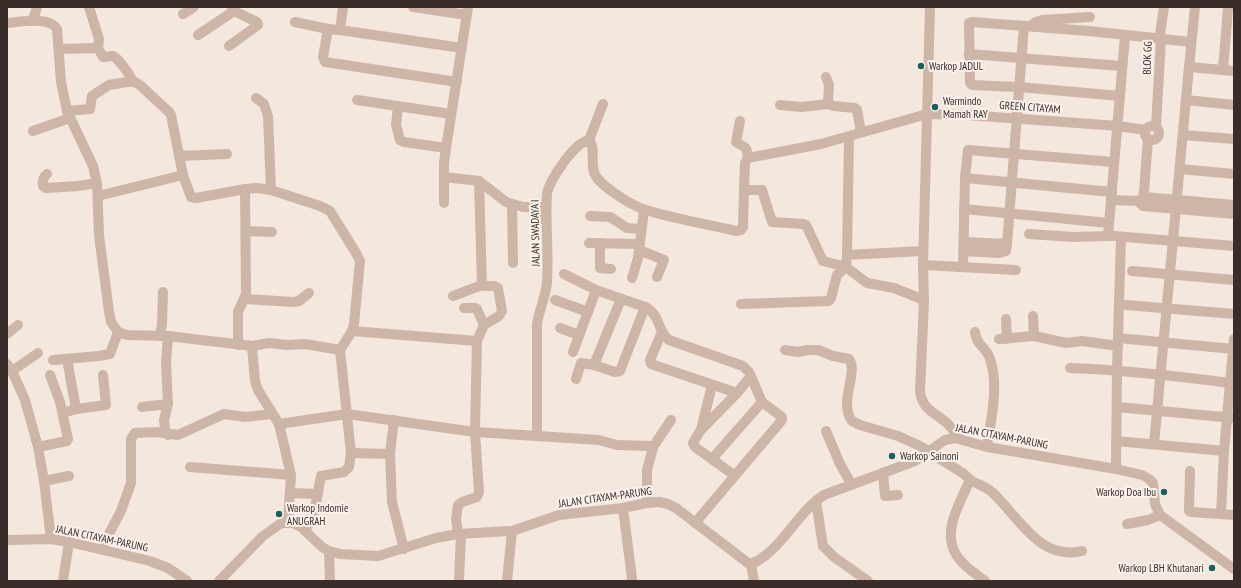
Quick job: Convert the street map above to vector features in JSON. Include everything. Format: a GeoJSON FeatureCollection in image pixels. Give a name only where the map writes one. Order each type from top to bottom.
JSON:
{"type":"FeatureCollection","features":[{"type":"Feature","properties":{"kind":"street"},"geometry":{"type":"LineString","coordinates":[[33,20],[37,7]]}},
{"type":"Feature","properties":{"kind":"street"},"geometry":{"type":"LineString","coordinates":[[89,7],[99,39],[98,48],[103,57],[113,56],[117,59],[131,76],[133,82]]}},
{"type":"Feature","properties":{"kind":"street"},"geometry":{"type":"LineString","coordinates":[[183,14],[194,7]]}},
{"type":"Feature","properties":{"kind":"street"},"geometry":{"type":"LineString","coordinates":[[340,30],[343,7]]}},
{"type":"Feature","properties":{"kind":"street"},"geometry":{"type":"LineString","coordinates":[[413,7],[467,11],[446,148],[444,202]]}},
{"type":"Feature","properties":{"kind":"street"},"geometry":{"type":"LineString","coordinates":[[930,7],[923,251],[924,300],[920,392],[924,405],[948,424],[960,439]]}},
{"type":"Feature","properties":{"kind":"street","name":"BLOK GG"},"geometry":{"type":"LineString","coordinates":[[1144,201],[1159,37],[1164,7]]}},
{"type":"Feature","properties":{"kind":"street"},"geometry":{"type":"LineString","coordinates":[[1154,444],[1195,7]]}},
{"type":"Feature","properties":{"kind":"street"},"geometry":{"type":"LineString","coordinates":[[1222,70],[1228,8]]}},
{"type":"Feature","properties":{"kind":"street"},"geometry":{"type":"LineString","coordinates":[[198,35],[233,9],[257,22],[258,25],[229,46]]}},
{"type":"Feature","properties":{"kind":"street"},"geometry":{"type":"LineString","coordinates":[[1028,26],[1042,20],[1091,12],[1089,31]]}},
{"type":"Feature","properties":{"kind":"street"},"geometry":{"type":"LineString","coordinates":[[7,23],[33,20],[50,22],[58,29],[61,82],[69,114],[92,166],[97,183],[98,235],[111,322],[118,332],[127,335],[164,336],[252,346],[269,343],[287,345],[305,344],[340,350]]}},
{"type":"Feature","properties":{"kind":"street"},"geometry":{"type":"LineString","coordinates":[[295,22],[462,48]]}},
{"type":"Feature","properties":{"kind":"street"},"geometry":{"type":"LineString","coordinates":[[1120,96],[1019,87],[972,85],[970,83],[969,54],[970,22],[1089,31],[1125,36],[1159,37],[1191,42]]}},
{"type":"Feature","properties":{"kind":"street"},"geometry":{"type":"LineString","coordinates":[[964,246],[1007,244],[1019,87],[1022,58],[1028,26]]}},
{"type":"Feature","properties":{"kind":"street"},"geometry":{"type":"LineString","coordinates":[[328,28],[323,57],[325,62],[457,82]]}},
{"type":"Feature","properties":{"kind":"street"},"geometry":{"type":"LineString","coordinates":[[1108,236],[1125,36]]}},
{"type":"Feature","properties":{"kind":"street"},"geometry":{"type":"LineString","coordinates":[[59,49],[98,48]]}},
{"type":"Feature","properties":{"kind":"street"},"geometry":{"type":"LineString","coordinates":[[969,54],[1122,66]]}},
{"type":"Feature","properties":{"kind":"street"},"geometry":{"type":"LineString","coordinates":[[1189,67],[1234,71]]}},
{"type":"Feature","properties":{"kind":"street"},"geometry":{"type":"LineString","coordinates":[[826,77],[829,85],[828,104]]}},
{"type":"Feature","properties":{"kind":"street"},"geometry":{"type":"LineString","coordinates":[[33,131],[69,114],[88,109],[90,107],[92,96],[105,86],[114,83],[133,82],[141,86],[171,115],[183,175],[191,197],[193,198],[245,189],[271,190],[320,206],[330,211],[356,253],[360,267],[354,324],[352,331],[340,350],[351,453],[349,467],[344,472],[321,476],[313,518],[304,530]]}},
{"type":"Feature","properties":{"kind":"street"},"geometry":{"type":"LineString","coordinates":[[256,98],[264,104],[268,116],[271,190]]}},
{"type":"Feature","properties":{"kind":"street"},"geometry":{"type":"LineString","coordinates":[[358,100],[451,114]]}},
{"type":"Feature","properties":{"kind":"street"},"geometry":{"type":"LineString","coordinates":[[1186,100],[1234,105]]}},
{"type":"Feature","properties":{"kind":"street"},"geometry":{"type":"LineString","coordinates":[[603,104],[589,140],[592,146],[593,169],[596,177],[607,188],[644,210],[739,231],[743,227],[745,163],[748,158],[746,147],[736,142],[740,121]]}},
{"type":"Feature","properties":{"kind":"street"},"geometry":{"type":"LineString","coordinates":[[780,105],[802,107],[828,104],[855,108],[857,110],[861,132]]}},
{"type":"Feature","properties":{"kind":"street"},"geometry":{"type":"LineString","coordinates":[[398,106],[396,125],[400,140],[404,142],[446,148]]}},
{"type":"Feature","properties":{"kind":"street","name":"GREEN CITAYAM"},"geometry":{"type":"LineString","coordinates":[[748,158],[821,144],[927,114],[958,115],[966,121],[1017,122],[1117,129],[1150,133]]}},
{"type":"Feature","properties":{"kind":"street"},"geometry":{"type":"LineString","coordinates":[[1183,135],[1234,139]]}},
{"type":"Feature","properties":{"kind":"street"},"geometry":{"type":"LineString","coordinates":[[741,304],[825,302],[831,298],[835,280],[843,270],[847,254],[849,137]]}},
{"type":"Feature","properties":{"kind":"street","name":"JALAN SWADAYA I"},"geometry":{"type":"LineString","coordinates":[[537,436],[537,324],[547,284],[548,254],[546,199],[549,185],[572,151],[585,141],[589,140]]}},
{"type":"Feature","properties":{"kind":"street"},"geometry":{"type":"LineString","coordinates":[[962,266],[964,246],[965,178],[968,150],[1114,162]]}},
{"type":"Feature","properties":{"kind":"street"},"geometry":{"type":"LineString","coordinates":[[179,156],[227,154]]}},
{"type":"Feature","properties":{"kind":"street"},"geometry":{"type":"LineString","coordinates":[[1180,169],[1234,174]]}},
{"type":"Feature","properties":{"kind":"street"},"geometry":{"type":"LineString","coordinates":[[444,171],[479,181],[502,200],[523,206],[537,206],[541,210],[544,266],[547,284]]}},
{"type":"Feature","properties":{"kind":"street"},"geometry":{"type":"LineString","coordinates":[[47,174],[44,176],[43,180],[43,186],[46,188],[97,183]]}},
{"type":"Feature","properties":{"kind":"street"},"geometry":{"type":"LineString","coordinates":[[98,196],[183,175]]}},
{"type":"Feature","properties":{"kind":"street"},"geometry":{"type":"LineString","coordinates":[[965,178],[1177,204],[1234,214]]}},
{"type":"Feature","properties":{"kind":"street"},"geometry":{"type":"LineString","coordinates":[[479,181],[482,285]]}},
{"type":"Feature","properties":{"kind":"street"},"geometry":{"type":"LineString","coordinates":[[238,344],[238,312],[246,294],[245,189]]}},
{"type":"Feature","properties":{"kind":"street"},"geometry":{"type":"LineString","coordinates":[[744,190],[762,190],[772,222],[806,225],[823,260],[867,283],[894,288],[924,300]]}},
{"type":"Feature","properties":{"kind":"street"},"geometry":{"type":"LineString","coordinates":[[512,204],[513,263]]}},
{"type":"Feature","properties":{"kind":"street"},"geometry":{"type":"LineString","coordinates":[[1177,204],[1234,204]]}},
{"type":"Feature","properties":{"kind":"street"},"geometry":{"type":"LineString","coordinates":[[964,209],[1009,212],[1109,223]]}},
{"type":"Feature","properties":{"kind":"street"},"geometry":{"type":"LineString","coordinates":[[632,278],[639,247],[644,210]]}},
{"type":"Feature","properties":{"kind":"street"},"geometry":{"type":"LineString","coordinates":[[590,216],[610,217],[627,228],[641,229]]}},
{"type":"Feature","properties":{"kind":"street"},"geometry":{"type":"LineString","coordinates":[[246,231],[272,232]]}},
{"type":"Feature","properties":{"kind":"street"},"geometry":{"type":"LineString","coordinates":[[1029,234],[1073,237],[1108,236],[1234,246]]}},
{"type":"Feature","properties":{"kind":"street"},"geometry":{"type":"LineString","coordinates":[[1116,469],[1121,237]]}},
{"type":"Feature","properties":{"kind":"street"},"geometry":{"type":"LineString","coordinates":[[589,242],[639,247],[664,260],[657,277]]}},
{"type":"Feature","properties":{"kind":"street"},"geometry":{"type":"LineString","coordinates":[[600,243],[600,268],[611,269]]}},
{"type":"Feature","properties":{"kind":"street"},"geometry":{"type":"LineString","coordinates":[[847,254],[923,251]]}},
{"type":"Feature","properties":{"kind":"street"},"geometry":{"type":"LineString","coordinates":[[923,265],[1016,270]]}},
{"type":"Feature","properties":{"kind":"street"},"geometry":{"type":"LineString","coordinates":[[1132,271],[1234,280]]}},
{"type":"Feature","properties":{"kind":"street"},"geometry":{"type":"LineString","coordinates":[[564,274],[596,290],[645,307],[655,314],[662,332],[665,337],[671,341],[743,366],[747,369],[751,376],[762,402],[782,417],[782,420],[695,523]]}},
{"type":"Feature","properties":{"kind":"street"},"geometry":{"type":"LineString","coordinates":[[453,296],[482,285],[494,286],[498,288],[502,307],[502,311],[499,316],[484,325],[477,341],[476,432],[478,495],[477,497],[462,502],[458,505],[456,519],[459,534],[459,581]]}},
{"type":"Feature","properties":{"kind":"street"},"geometry":{"type":"LineString","coordinates":[[573,352],[596,290]]}},
{"type":"Feature","properties":{"kind":"street"},"geometry":{"type":"LineString","coordinates":[[163,292],[162,324],[168,404],[164,420],[165,429],[168,435]]}},
{"type":"Feature","properties":{"kind":"street"},"geometry":{"type":"LineString","coordinates":[[244,299],[293,302],[309,293]]}},
{"type":"Feature","properties":{"kind":"street"},"geometry":{"type":"LineString","coordinates":[[594,365],[621,299]]}},
{"type":"Feature","properties":{"kind":"street"},"geometry":{"type":"LineString","coordinates":[[555,300],[588,312]]}},
{"type":"Feature","properties":{"kind":"street"},"geometry":{"type":"LineString","coordinates":[[1126,305],[1234,314]]}},
{"type":"Feature","properties":{"kind":"street"},"geometry":{"type":"LineString","coordinates":[[576,379],[581,363],[594,365],[615,372],[620,371],[645,307]]}},
{"type":"Feature","properties":{"kind":"street"},"geometry":{"type":"LineString","coordinates":[[464,308],[478,309],[484,325]]}},
{"type":"Feature","properties":{"kind":"street"},"geometry":{"type":"LineString","coordinates":[[1033,316],[1034,336]]}},
{"type":"Feature","properties":{"kind":"street"},"geometry":{"type":"LineString","coordinates":[[1006,319],[1003,339],[1034,336],[1066,342],[1234,344],[1230,383],[1230,417],[1224,451],[1221,514]]}},
{"type":"Feature","properties":{"kind":"street"},"geometry":{"type":"LineString","coordinates":[[7,334],[18,325]]}},
{"type":"Feature","properties":{"kind":"street"},"geometry":{"type":"LineString","coordinates":[[560,328],[579,335]]}},
{"type":"Feature","properties":{"kind":"street"},"geometry":{"type":"LineString","coordinates":[[352,331],[477,341]]}},
{"type":"Feature","properties":{"kind":"street"},"geometry":{"type":"LineString","coordinates":[[53,360],[110,354],[118,332]]}},
{"type":"Feature","properties":{"kind":"street"},"geometry":{"type":"LineString","coordinates":[[662,332],[650,360],[651,364],[737,393]]}},
{"type":"Feature","properties":{"kind":"street"},"geometry":{"type":"LineString","coordinates":[[975,332],[976,340],[988,355],[992,370],[994,394],[987,447]]}},
{"type":"Feature","properties":{"kind":"street"},"geometry":{"type":"LineString","coordinates":[[219,581],[263,536],[280,524],[288,522],[290,475],[279,424],[258,390],[255,381],[252,346]]}},
{"type":"Feature","properties":{"kind":"street"},"geometry":{"type":"LineString","coordinates":[[785,350],[798,352],[818,350],[833,356],[849,359],[852,362],[852,369],[847,403],[848,414],[852,421],[860,425],[898,436],[920,446],[938,445]]}},
{"type":"Feature","properties":{"kind":"street"},"geometry":{"type":"LineString","coordinates":[[38,354],[10,367],[25,400],[38,447],[51,539]]}},
{"type":"Feature","properties":{"kind":"street"},"geometry":{"type":"LineString","coordinates":[[67,359],[76,409]]}},
{"type":"Feature","properties":{"kind":"street"},"geometry":{"type":"LineString","coordinates":[[1070,368],[1160,374],[1230,383]]}},
{"type":"Feature","properties":{"kind":"street"},"geometry":{"type":"LineString","coordinates":[[63,412],[105,406],[103,375]]}},
{"type":"Feature","properties":{"kind":"street"},"geometry":{"type":"LineString","coordinates":[[38,447],[68,440],[63,412],[50,376]]}},
{"type":"Feature","properties":{"kind":"street"},"geometry":{"type":"LineString","coordinates":[[734,475],[694,445],[694,441],[700,431],[737,393],[751,376]]}},
{"type":"Feature","properties":{"kind":"street"},"geometry":{"type":"LineString","coordinates":[[700,431],[712,385]]}},
{"type":"Feature","properties":{"kind":"street"},"geometry":{"type":"LineString","coordinates":[[712,459],[762,402]]}},
{"type":"Feature","properties":{"kind":"street"},"geometry":{"type":"LineString","coordinates":[[142,407],[168,404]]}},
{"type":"Feature","properties":{"kind":"street"},"geometry":{"type":"LineString","coordinates":[[1117,407],[1230,417]]}},
{"type":"Feature","properties":{"kind":"street"},"geometry":{"type":"LineString","coordinates":[[101,549],[121,511],[131,483],[132,436],[135,433],[157,432],[168,435],[178,435],[224,414],[245,417],[272,414]]}},
{"type":"Feature","properties":{"kind":"street"},"geometry":{"type":"LineString","coordinates":[[279,424],[347,414],[476,432],[599,440],[618,445],[642,445],[653,447]]}},
{"type":"Feature","properties":{"kind":"street"},"geometry":{"type":"LineString","coordinates":[[394,420],[390,454],[392,502],[404,548]]}},
{"type":"Feature","properties":{"kind":"street"},"geometry":{"type":"LineString","coordinates":[[647,503],[647,470],[649,460],[653,447],[671,420]]}},
{"type":"Feature","properties":{"kind":"street"},"geometry":{"type":"LineString","coordinates":[[938,445],[948,424]]}},
{"type":"Feature","properties":{"kind":"street"},"geometry":{"type":"LineString","coordinates":[[826,431],[840,464],[852,485]]}},
{"type":"Feature","properties":{"kind":"street","name":"JALAN CITAYAM-PARUNG"},"geometry":{"type":"LineString","coordinates":[[288,522],[295,524],[304,530],[322,547],[329,551],[340,554],[378,556],[436,538],[459,534],[512,531],[559,515],[623,508],[659,502],[676,508],[748,563],[752,564],[766,557],[808,508],[816,501],[824,496],[915,461],[938,445],[952,438],[987,447],[1134,472],[1149,479],[1153,483],[1155,504],[1160,515]]}},
{"type":"Feature","properties":{"kind":"street"},"geometry":{"type":"LineString","coordinates":[[1116,441],[1224,451]]}},
{"type":"Feature","properties":{"kind":"street"},"geometry":{"type":"LineString","coordinates":[[938,445],[970,480],[990,491],[1027,531],[1044,546],[1060,553],[1074,553],[1082,551]]}},
{"type":"Feature","properties":{"kind":"street"},"geometry":{"type":"LineString","coordinates":[[351,453],[390,454]]}},
{"type":"Feature","properties":{"kind":"street"},"geometry":{"type":"LineString","coordinates":[[190,467],[290,475]]}},
{"type":"Feature","properties":{"kind":"street"},"geometry":{"type":"LineString","coordinates":[[1190,471],[1189,510],[1191,512],[1234,515]]}},
{"type":"Feature","properties":{"kind":"street"},"geometry":{"type":"LineString","coordinates":[[883,473],[884,496],[898,495]]}},
{"type":"Feature","properties":{"kind":"street"},"geometry":{"type":"LineString","coordinates":[[44,481],[69,476]]}},
{"type":"Feature","properties":{"kind":"street"},"geometry":{"type":"LineString","coordinates":[[970,480],[952,523],[952,547],[961,561],[985,581]]}},
{"type":"Feature","properties":{"kind":"street"},"geometry":{"type":"LineString","coordinates":[[290,493],[318,494]]}},
{"type":"Feature","properties":{"kind":"street"},"geometry":{"type":"LineString","coordinates":[[816,501],[822,546],[834,557],[868,581]]}},
{"type":"Feature","properties":{"kind":"street"},"geometry":{"type":"LineString","coordinates":[[623,508],[632,581]]}},
{"type":"Feature","properties":{"kind":"street"},"geometry":{"type":"LineString","coordinates":[[1127,524],[1148,520],[1160,515],[1234,569]]}},
{"type":"Feature","properties":{"kind":"street"},"geometry":{"type":"LineString","coordinates":[[507,581],[512,531]]}},
{"type":"Feature","properties":{"kind":"street","name":"JALAN CITAYAM-PARUNG"},"geometry":{"type":"LineString","coordinates":[[7,540],[51,539],[101,549],[159,564],[168,568],[187,581]]}},
{"type":"Feature","properties":{"kind":"street"},"geometry":{"type":"LineString","coordinates":[[63,581],[69,542]]}},
{"type":"Feature","properties":{"kind":"street"},"geometry":{"type":"LineString","coordinates":[[329,551],[330,581]]}},
{"type":"Feature","properties":{"kind":"street"},"geometry":{"type":"LineString","coordinates":[[752,564],[754,581]]}},
{"type":"Feature","properties":{"kind":"place","name":"Warkop JADUL"},"geometry":{"type":"Point","coordinates":[921,66]}},
{"type":"Feature","properties":{"kind":"place","name":"Warmindo Mamah RAY"},"geometry":{"type":"Point","coordinates":[935,107]}},
{"type":"Feature","properties":{"kind":"place","name":"Warkop Sainoni"},"geometry":{"type":"Point","coordinates":[892,456]}},
{"type":"Feature","properties":{"kind":"place","name":"Warkop Doa Ibu"},"geometry":{"type":"Point","coordinates":[1164,492]}},
{"type":"Feature","properties":{"kind":"place","name":"Warkop Indomie ANUGRAH"},"geometry":{"type":"Point","coordinates":[279,514]}},
{"type":"Feature","properties":{"kind":"place","name":"Warkop LBH Khutanari"},"geometry":{"type":"Point","coordinates":[1212,568]}}]}
